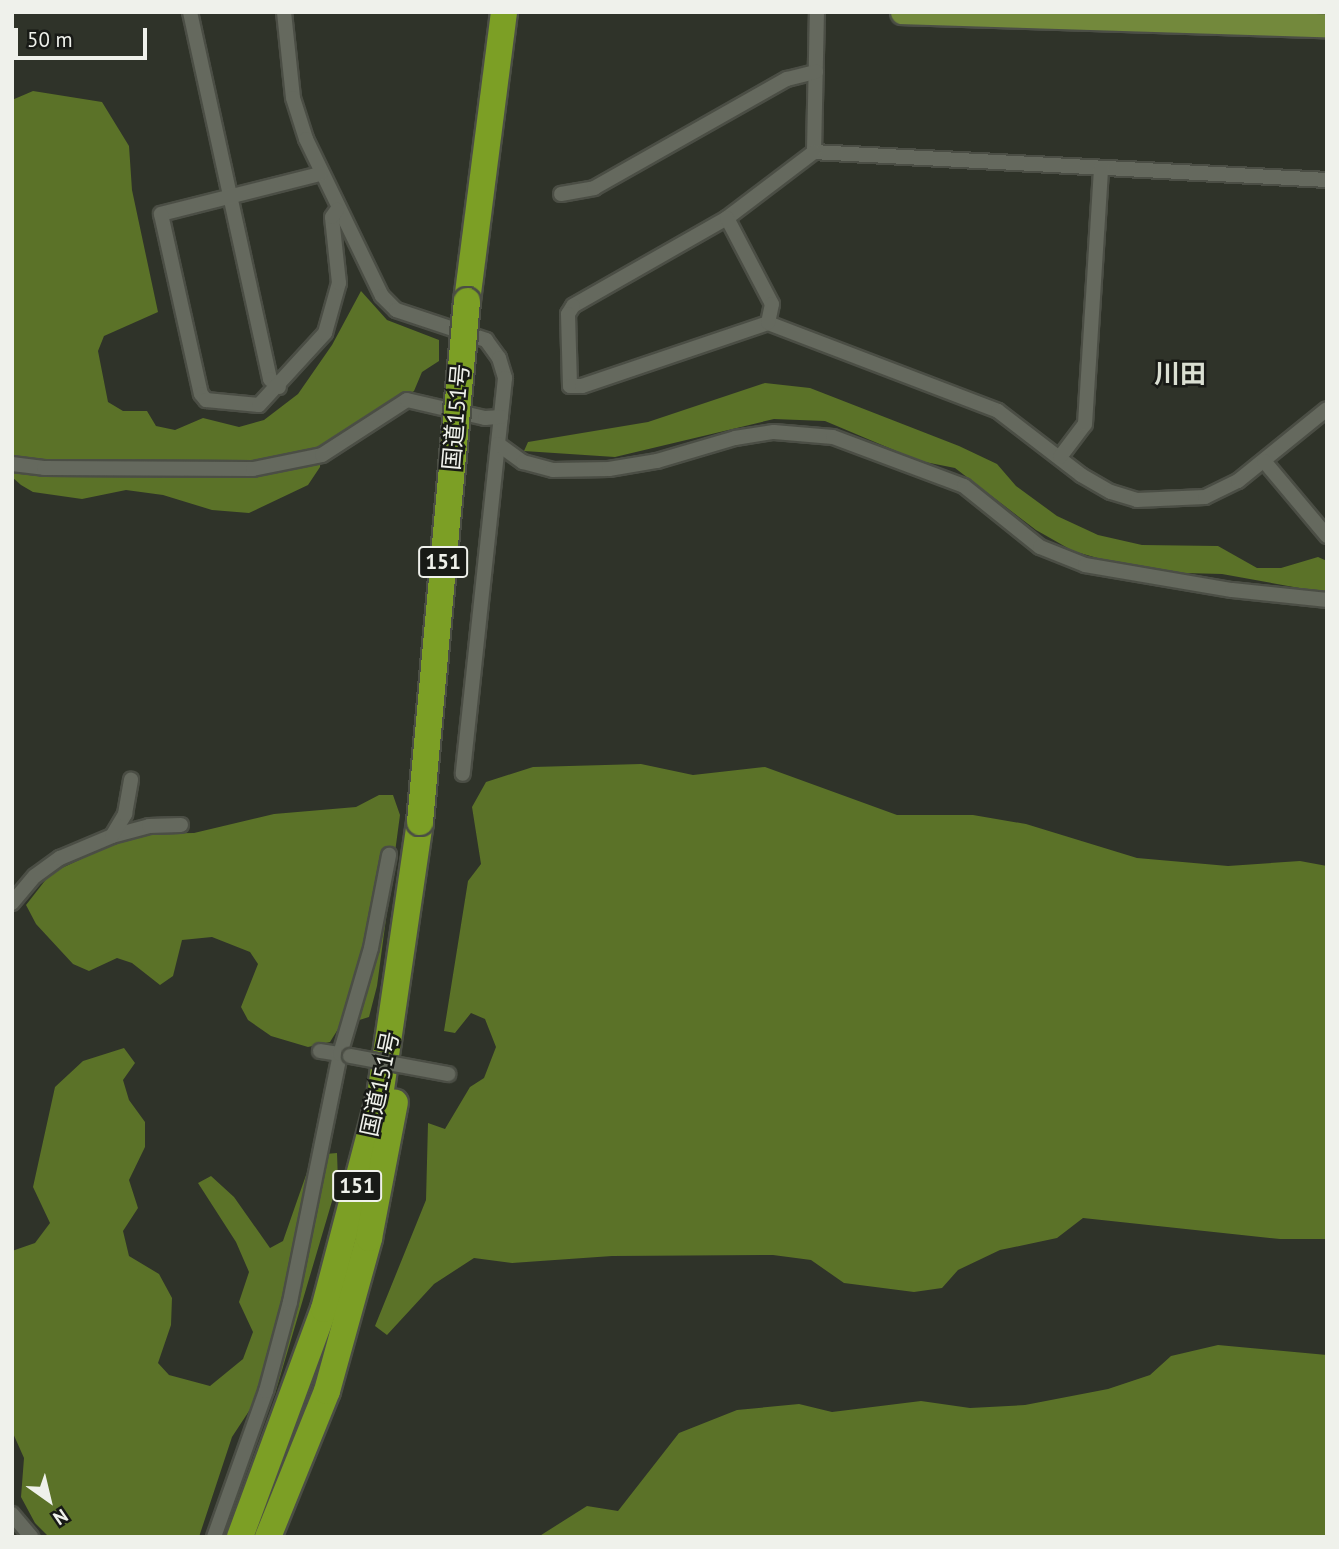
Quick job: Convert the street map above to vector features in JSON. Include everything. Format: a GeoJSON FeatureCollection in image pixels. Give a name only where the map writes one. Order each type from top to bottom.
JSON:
{"type":"FeatureCollection","features":[{"type":"Feature","properties":{"kind":"highway","name":"国道151号"},"geometry":{"type":"LineString","coordinates":[[268,1537],[327,1391],[369,1238],[411,987],[420,822],[467,301],[504,12]]}},
{"type":"Feature","properties":{"kind":"highway","name":"国道151号"},"geometry":{"type":"LineString","coordinates":[[240,1537],[324,1309],[380,1096],[420,822]]}},
{"type":"Feature","properties":{"kind":"main road"},"geometry":{"type":"LineString","coordinates":[[902,12],[1299,18],[1327,25]]}},
{"type":"Feature","properties":{"kind":"street"},"geometry":{"type":"LineString","coordinates":[[190,12],[270,379],[279,387]]}},
{"type":"Feature","properties":{"kind":"street"},"geometry":{"type":"LineString","coordinates":[[284,12],[293,98],[320,174],[382,296],[396,310],[486,340],[499,358],[505,378],[463,774]]}},
{"type":"Feature","properties":{"kind":"street"},"geometry":{"type":"LineString","coordinates":[[814,152],[817,12]]}},
{"type":"Feature","properties":{"kind":"street"},"geometry":{"type":"LineString","coordinates":[[561,194],[594,188],[787,79],[816,72]]}},
{"type":"Feature","properties":{"kind":"street"},"geometry":{"type":"LineString","coordinates":[[1327,180],[814,152],[727,218],[573,306],[568,314],[570,386],[582,386],[768,323],[998,411],[1111,492],[1137,500],[1177,502],[1205,497],[1264,461],[1327,409]]}},
{"type":"Feature","properties":{"kind":"street"},"geometry":{"type":"LineString","coordinates":[[1060,457],[1085,424],[1101,167]]}},
{"type":"Feature","properties":{"kind":"street"},"geometry":{"type":"LineString","coordinates":[[320,174],[161,214],[201,394],[206,400],[259,405],[279,387],[325,333],[336,305],[339,284],[332,217],[337,210]]}},
{"type":"Feature","properties":{"kind":"street"},"geometry":{"type":"LineString","coordinates":[[727,218],[772,304],[768,323]]}},
{"type":"Feature","properties":{"kind":"street"},"geometry":{"type":"LineString","coordinates":[[12,464],[44,468],[253,468],[322,455],[407,400],[421,400],[485,418],[501,417]]}},
{"type":"Feature","properties":{"kind":"street"},"geometry":{"type":"LineString","coordinates":[[498,444],[531,467],[564,470],[657,461],[735,438],[774,432],[834,437],[964,486],[1040,547],[1085,565],[1232,590],[1327,600]]}},
{"type":"Feature","properties":{"kind":"street"},"geometry":{"type":"LineString","coordinates":[[1264,461],[1327,536]]}},
{"type":"Feature","properties":{"kind":"street"},"geometry":{"type":"LineString","coordinates":[[112,836],[125,814],[131,780]]}},
{"type":"Feature","properties":{"kind":"street"},"geometry":{"type":"LineString","coordinates":[[12,903],[35,876],[60,858],[112,836],[149,826],[181,825]]}},
{"type":"Feature","properties":{"kind":"street"},"geometry":{"type":"LineString","coordinates":[[214,1537],[266,1391],[290,1303],[345,1055],[372,948],[389,855]]}},
{"type":"Feature","properties":{"kind":"street"},"geometry":{"type":"LineString","coordinates":[[320,1051],[448,1074]]}},
{"type":"Feature","properties":{"kind":"street"},"geometry":{"type":"LineString","coordinates":[[12,1514],[31,1537]]}},
{"type":"Feature","properties":{"kind":"green space"},"geometry":{"type":"Polygon","coordinates":[[[33,91],[102,102],[129,146],[132,190],[158,312],[104,336],[98,351],[108,402],[123,411],[147,411],[156,426],[175,430],[203,418],[239,427],[264,420],[298,394],[332,345],[361,291],[387,320],[439,340],[439,361],[422,372],[414,391],[321,452],[320,467],[308,485],[249,513],[212,510],[163,495],[126,490],[82,499],[33,492],[21,485],[12,477],[12,100],[33,91]]]}},
{"type":"Feature","properties":{"kind":"green space"},"geometry":{"type":"Polygon","coordinates":[[[765,383],[810,388],[959,446],[997,464],[1016,486],[1057,516],[1098,535],[1142,545],[1218,546],[1257,568],[1281,568],[1318,557],[1327,561],[1327,593],[1222,574],[1146,572],[1073,551],[1036,530],[955,468],[920,461],[825,421],[774,419],[615,457],[524,451],[528,442],[648,422],[765,383]]]}},
{"type":"Feature","properties":{"kind":"green space"},"geometry":{"type":"Polygon","coordinates":[[[641,764],[693,775],[765,767],[897,815],[973,815],[1026,824],[1137,858],[1228,866],[1300,861],[1327,866],[1327,1239],[1280,1239],[1083,1218],[1057,1238],[1000,1250],[958,1270],[942,1288],[914,1292],[844,1283],[811,1260],[773,1255],[612,1256],[512,1263],[474,1258],[434,1284],[387,1335],[375,1326],[426,1200],[428,1123],[445,1129],[470,1087],[484,1078],[496,1047],[485,1019],[471,1013],[455,1033],[444,1031],[468,881],[481,864],[472,807],[486,782],[533,767],[641,764]]]}},
{"type":"Feature","properties":{"kind":"green space"},"geometry":{"type":"Polygon","coordinates":[[[379,795],[393,795],[400,815],[377,986],[369,1017],[340,1026],[330,1042],[308,1047],[271,1036],[248,1020],[241,1007],[258,964],[250,952],[212,937],[182,940],[173,976],[160,985],[132,963],[117,958],[89,971],[73,964],[36,924],[26,905],[51,873],[135,834],[194,833],[274,814],[356,807],[379,795]]]}},
{"type":"Feature","properties":{"kind":"green space"},"geometry":{"type":"Polygon","coordinates":[[[124,1048],[135,1063],[123,1080],[129,1100],[145,1122],[145,1147],[129,1180],[138,1208],[123,1231],[129,1256],[159,1274],[172,1298],[171,1325],[158,1363],[169,1375],[210,1386],[243,1359],[253,1332],[239,1302],[249,1272],[236,1242],[198,1183],[211,1176],[234,1197],[270,1248],[283,1241],[313,1155],[337,1153],[338,1181],[275,1394],[251,1408],[232,1437],[199,1537],[49,1537],[35,1523],[21,1497],[24,1458],[12,1431],[12,1251],[35,1243],[50,1223],[33,1187],[55,1087],[83,1061],[124,1048]]]}},
{"type":"Feature","properties":{"kind":"green space"},"geometry":{"type":"Polygon","coordinates":[[[1218,1345],[1327,1355],[1327,1537],[538,1537],[587,1506],[618,1511],[679,1433],[737,1410],[799,1404],[832,1412],[921,1401],[970,1408],[1025,1405],[1108,1389],[1150,1375],[1171,1356],[1218,1345]]]}},
{"type":"Feature","properties":{"kind":"district","name":"川田"},"geometry":{"type":"Point","coordinates":[1180,374]}}]}
